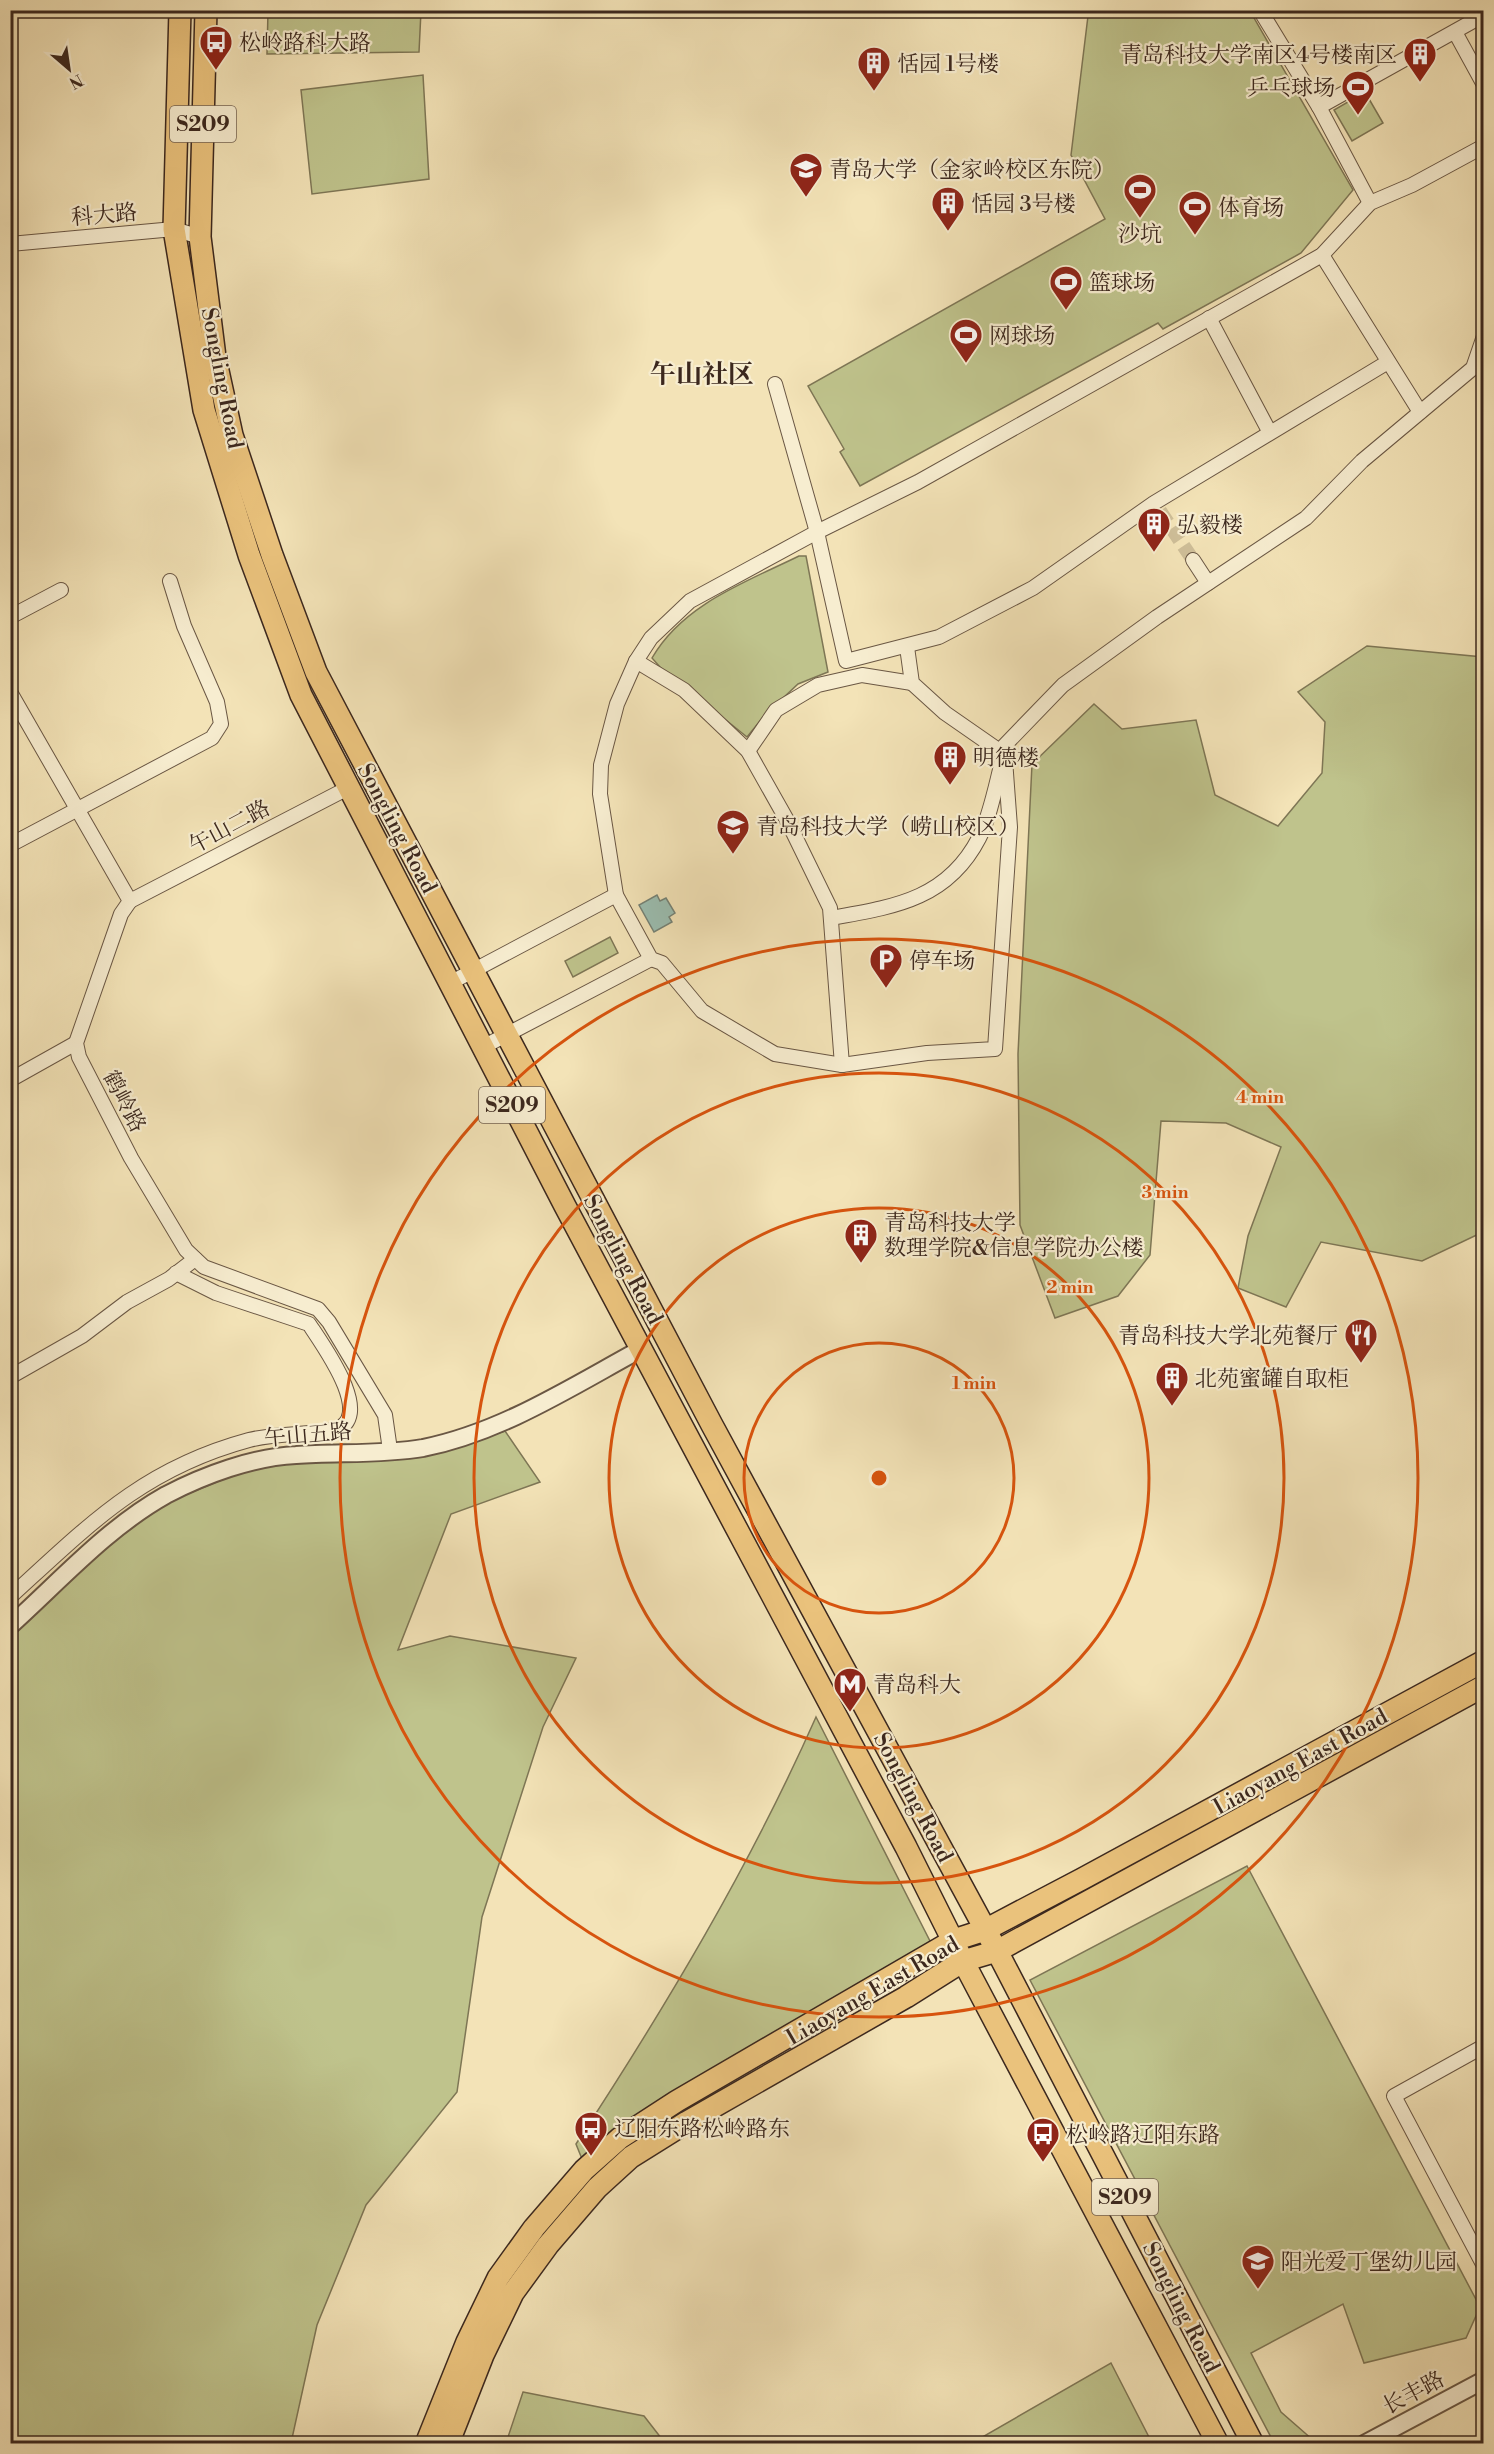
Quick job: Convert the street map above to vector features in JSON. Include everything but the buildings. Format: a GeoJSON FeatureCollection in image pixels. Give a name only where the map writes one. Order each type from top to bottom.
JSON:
{"type":"FeatureCollection","features":[{"type":"Feature","properties":{"kind":"main road","name":"Songling Road"},"geometry":{"type":"LineString","coordinates":[[180,10],[174,230],[204,410],[249,555],[301,695],[483,1047],[1218,2444]]}},
{"type":"Feature","properties":{"kind":"main road","name":"Songling Road"},"geometry":{"type":"LineString","coordinates":[[206,10],[200,237],[215,357],[232,435],[272,555],[316,672],[712,1425],[997,1951],[1253,2444]]}},
{"type":"Feature","properties":{"kind":"main road","name":"Liaoyang East Road"},"geometry":{"type":"LineString","coordinates":[[426,2444],[467,2342],[498,2278],[534,2228],[584,2170],[620,2138],[677,2102],[954,1940],[985,1930],[1484,1661]]}},
{"type":"Feature","properties":{"kind":"main road","name":"Liaoyang East Road"},"geometry":{"type":"LineString","coordinates":[[448,2444],[483,2355],[513,2293],[548,2245],[597,2188],[631,2157],[687,2122],[906,1998],[963,1961],[997,1951],[1484,1686]]}},
{"type":"Feature","properties":{"kind":"street"},"geometry":{"type":"LineString","coordinates":[[1260,10],[1319,107],[1370,203]]}},
{"type":"Feature","properties":{"kind":"street"},"geometry":{"type":"LineString","coordinates":[[1319,107],[1484,15]]}},
{"type":"Feature","properties":{"kind":"street"},"geometry":{"type":"LineString","coordinates":[[1455,32],[1484,85]]}},
{"type":"Feature","properties":{"kind":"street"},"geometry":{"type":"LineString","coordinates":[[1484,146],[1412,185],[1370,203],[1322,255],[927,477],[817,532],[690,601],[651,638],[636,661],[617,704],[601,765],[600,794],[616,895],[651,958],[662,963],[702,1011],[775,1054],[842,1065],[927,1053],[995,1048],[1010,827],[1004,746],[1063,686],[1208,583],[1306,518],[1362,461],[1473,368],[1484,336]]}},
{"type":"Feature","properties":{"kind":"street","name":"科大路"},"geometry":{"type":"LineString","coordinates":[[10,243],[174,230],[200,237]]}},
{"type":"Feature","properties":{"kind":"street"},"geometry":{"type":"LineString","coordinates":[[1322,255],[1420,412]]}},
{"type":"Feature","properties":{"kind":"street"},"geometry":{"type":"LineString","coordinates":[[1209,318],[1269,431]]}},
{"type":"Feature","properties":{"kind":"street"},"geometry":{"type":"LineString","coordinates":[[775,384],[817,532],[846,661],[939,637],[1033,588],[1269,431],[1388,362]]}},
{"type":"Feature","properties":{"kind":"street"},"geometry":{"type":"LineString","coordinates":[[1193,560],[1208,583]]}},
{"type":"Feature","properties":{"kind":"street"},"geometry":{"type":"LineString","coordinates":[[10,845],[212,738],[221,724],[218,702],[184,626],[170,581]]}},
{"type":"Feature","properties":{"kind":"street"},"geometry":{"type":"LineString","coordinates":[[10,617],[61,590]]}},
{"type":"Feature","properties":{"kind":"street"},"geometry":{"type":"LineString","coordinates":[[907,647],[912,683]]}},
{"type":"Feature","properties":{"kind":"street"},"geometry":{"type":"LineString","coordinates":[[636,661],[684,690],[748,751],[788,822],[830,908],[842,1065]]}},
{"type":"Feature","properties":{"kind":"street"},"geometry":{"type":"LineString","coordinates":[[748,751],[776,710],[818,685],[862,675],[912,683],[945,713],[1004,754]]}},
{"type":"Feature","properties":{"kind":"street"},"geometry":{"type":"LineString","coordinates":[[10,692],[130,901],[121,914],[76,1043],[10,1080]]}},
{"type":"Feature","properties":{"kind":"street"},"geometry":{"type":"LineString","coordinates":[[831,918],[886,908],[936,890],[964,862],[980,837],[1004,754]]}},
{"type":"Feature","properties":{"kind":"street","name":"午山二路"},"geometry":{"type":"LineString","coordinates":[[130,901],[348,788]]}},
{"type":"Feature","properties":{"kind":"street"},"geometry":{"type":"LineString","coordinates":[[450,983],[616,895]]}},
{"type":"Feature","properties":{"kind":"street"},"geometry":{"type":"LineString","coordinates":[[483,1047],[651,958]]}},
{"type":"Feature","properties":{"kind":"street","name":"鹤岭路"},"geometry":{"type":"LineString","coordinates":[[76,1043],[79,1057],[131,1158],[186,1250],[204,1267],[300,1300],[318,1309],[329,1322],[385,1415],[390,1450]]}},
{"type":"Feature","properties":{"kind":"street"},"geometry":{"type":"LineString","coordinates":[[10,1377],[82,1336],[127,1302],[195,1259]]}},
{"type":"Feature","properties":{"kind":"street"},"geometry":{"type":"LineString","coordinates":[[10,1597],[101,1514],[155,1477],[193,1459],[249,1440],[291,1432],[329,1431],[342,1427],[348,1420],[352,1406],[349,1393],[309,1324],[216,1293],[176,1273]]}},
{"type":"Feature","properties":{"kind":"street","name":"午山五路"},"geometry":{"type":"LineString","coordinates":[[10,1626],[126,1520],[168,1494],[256,1462],[293,1455],[420,1448],[461,1439],[500,1424],[641,1348]]}},
{"type":"Feature","properties":{"kind":"street"},"geometry":{"type":"LineString","coordinates":[[1484,2046],[1394,2096],[1484,2266]]}},
{"type":"Feature","properties":{"kind":"street","name":"长丰路"},"geometry":{"type":"LineString","coordinates":[[1364,2444],[1484,2380]]}},
{"type":"Feature","properties":{"kind":"green space","name":"体育场"},"geometry":{"type":"Polygon","coordinates":[[[1101,10],[1250,11],[1353,190],[1301,253],[1163,329],[1158,323],[860,486],[840,452],[844,449],[808,386],[1105,219],[1071,155],[1088,16],[1101,10]]]}},
{"type":"Feature","properties":{"kind":"green space"},"geometry":{"type":"Polygon","coordinates":[[[268,11],[421,11],[419,52],[267,54],[268,11]]]}},
{"type":"Feature","properties":{"kind":"green space"},"geometry":{"type":"Polygon","coordinates":[[[423,75],[429,179],[312,194],[301,90],[423,75]]]}},
{"type":"Feature","properties":{"kind":"green space","name":"乒乓球场"},"geometry":{"type":"Polygon","coordinates":[[[1365,92],[1383,123],[1352,141],[1334,110],[1365,92]]]}},
{"type":"Feature","properties":{"kind":"green space"},"geometry":{"type":"Polygon","coordinates":[[[799,556],[806,556],[828,672],[798,684],[764,716],[747,737],[660,667],[652,658],[665,639],[698,609],[737,585],[799,556]]]}},
{"type":"Feature","properties":{"kind":"green space"},"geometry":{"type":"Polygon","coordinates":[[[1367,646],[1483,657],[1484,925],[1477,928],[1484,1024],[1483,1232],[1422,1261],[1321,1242],[1286,1307],[1238,1288],[1248,1236],[1281,1147],[1226,1123],[1161,1121],[1150,1255],[1118,1296],[1055,1318],[1020,1225],[1018,1054],[1032,764],[1094,704],[1122,729],[1196,720],[1215,795],[1278,826],[1322,773],[1325,722],[1298,692],[1367,646]]]}},
{"type":"Feature","properties":{"kind":"green space"},"geometry":{"type":"Polygon","coordinates":[[[610,937],[618,953],[573,977],[565,961],[610,937]]]}},
{"type":"Feature","properties":{"kind":"green space"},"geometry":{"type":"Polygon","coordinates":[[[505,1431],[540,1482],[451,1514],[398,1650],[450,1636],[576,1658],[543,1727],[482,1917],[457,2092],[366,2205],[317,2325],[291,2443],[11,2444],[11,1634],[130,1526],[175,1499],[241,1472],[303,1458],[454,1447],[505,1431]]]}},
{"type":"Feature","properties":{"kind":"green space"},"geometry":{"type":"Polygon","coordinates":[[[816,1717],[931,1943],[582,2159],[576,2144],[642,2041],[735,1882],[816,1717]]]}},
{"type":"Feature","properties":{"kind":"green space"},"geometry":{"type":"Polygon","coordinates":[[[1247,1866],[1480,2307],[1466,2338],[1364,2363],[1343,2304],[1251,2353],[1281,2412],[1313,2440],[1307,2443],[1274,2443],[1030,1980],[1247,1866]]]}},
{"type":"Feature","properties":{"kind":"green space"},"geometry":{"type":"Polygon","coordinates":[[[1111,2363],[1152,2443],[972,2443],[1111,2363]]]}},
{"type":"Feature","properties":{"kind":"green space"},"geometry":{"type":"Polygon","coordinates":[[[523,2392],[644,2416],[665,2443],[506,2443],[523,2392]]]}},
{"type":"Feature","properties":{"kind":"shaded area"},"geometry":{"type":"Polygon","coordinates":[[[657,895],[660,901],[666,898],[675,913],[669,917],[672,922],[654,932],[639,905],[657,895]]]}},
{"type":"Feature","properties":{"kind":"tunnel"},"geometry":{"type":"LineString","coordinates":[[1160,511],[1193,560]]}},
{"type":"Feature","properties":{"kind":"place","name":"松岭路科大路"},"geometry":{"type":"Point","coordinates":[216,71]}},
{"type":"Feature","properties":{"kind":"place","name":"青岛科技大学南区4号楼南区"},"geometry":{"type":"Point","coordinates":[1420,83]}},
{"type":"Feature","properties":{"kind":"place","name":"恬园 1号楼"},"geometry":{"type":"Point","coordinates":[874,92]}},
{"type":"Feature","properties":{"kind":"place","name":"乒乓球场"},"geometry":{"type":"Point","coordinates":[1358,116]}},
{"type":"Feature","properties":{"kind":"place","name":"青岛大学（金家岭校区东院）"},"geometry":{"type":"Point","coordinates":[806,198]}},
{"type":"Feature","properties":{"kind":"place","name":"沙坑"},"geometry":{"type":"Point","coordinates":[1140,219]}},
{"type":"Feature","properties":{"kind":"place","name":"恬园 3号楼"},"geometry":{"type":"Point","coordinates":[948,232]}},
{"type":"Feature","properties":{"kind":"place","name":"体育场"},"geometry":{"type":"Point","coordinates":[1195,236]}},
{"type":"Feature","properties":{"kind":"place","name":"篮球场"},"geometry":{"type":"Point","coordinates":[1066,311]}},
{"type":"Feature","properties":{"kind":"place","name":"网球场"},"geometry":{"type":"Point","coordinates":[966,364]}},
{"type":"Feature","properties":{"kind":"place","name":"弘毅楼"},"geometry":{"type":"Point","coordinates":[1154,553]}},
{"type":"Feature","properties":{"kind":"place","name":"明德楼"},"geometry":{"type":"Point","coordinates":[950,786]}},
{"type":"Feature","properties":{"kind":"place","name":"青岛科技大学（崂山校区）"},"geometry":{"type":"Point","coordinates":[733,855]}},
{"type":"Feature","properties":{"kind":"place","name":"停车场"},"geometry":{"type":"Point","coordinates":[886,989]}},
{"type":"Feature","properties":{"kind":"place","name":"青岛科技大学 数理学院&信息学院办公楼"},"geometry":{"type":"Point","coordinates":[861,1264]}},
{"type":"Feature","properties":{"kind":"place","name":"青岛科技大学北苑餐厅"},"geometry":{"type":"Point","coordinates":[1361,1364]}},
{"type":"Feature","properties":{"kind":"place","name":"北苑蜜罐自取柜"},"geometry":{"type":"Point","coordinates":[1172,1407]}},
{"type":"Feature","properties":{"kind":"place","name":"青岛科大"},"geometry":{"type":"Point","coordinates":[850,1713]}},
{"type":"Feature","properties":{"kind":"place","name":"辽阳东路松岭路东"},"geometry":{"type":"Point","coordinates":[591,2157]}},
{"type":"Feature","properties":{"kind":"place","name":"松岭路辽阳东路"},"geometry":{"type":"Point","coordinates":[1043,2163]}},
{"type":"Feature","properties":{"kind":"place","name":"阳光爱丁堡幼儿园"},"geometry":{"type":"Point","coordinates":[1258,2290]}},
{"type":"Feature","properties":{"kind":"district","name":"午山社区"},"geometry":{"type":"Point","coordinates":[702,374]}}]}
